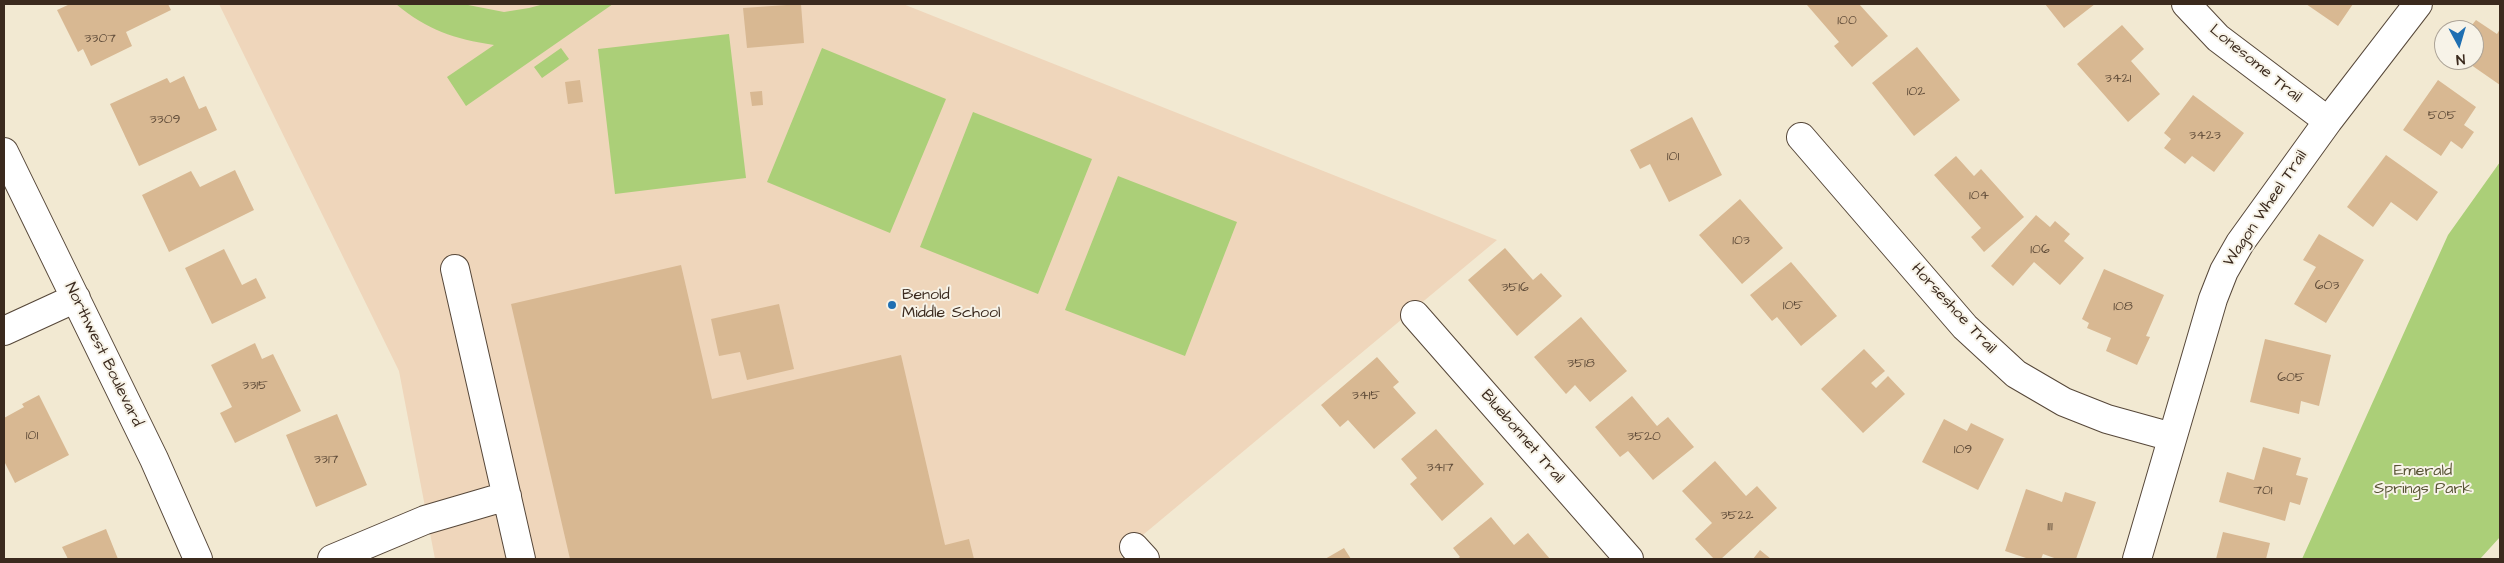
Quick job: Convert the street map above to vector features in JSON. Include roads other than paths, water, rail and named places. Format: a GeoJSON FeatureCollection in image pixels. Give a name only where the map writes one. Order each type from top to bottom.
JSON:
{"type":"FeatureCollection","features":[{"type":"Feature","properties":{"kind":"street","name":"Lonesome Trail"},"geometry":{"type":"LineString","coordinates":[[2186,4],[2218,38],[2328,121]]}},
{"type":"Feature","properties":{"kind":"street","name":"Wagon Wheel Trail"},"geometry":{"type":"LineString","coordinates":[[2137,559],[2213,299],[2224,270],[2246,235],[2328,121],[2418,4]]}},
{"type":"Feature","properties":{"kind":"street","name":"Horseshoe Trail"},"geometry":{"type":"LineString","coordinates":[[1801,137],[1965,327],[2016,374],[2064,402],[2107,419],[2172,437]]}},
{"type":"Feature","properties":{"kind":"street","name":"Northwest Boulevard"},"geometry":{"type":"LineString","coordinates":[[4,152],[154,459],[198,559]]}},
{"type":"Feature","properties":{"kind":"street"},"geometry":{"type":"LineString","coordinates":[[455,269],[521,559]]}},
{"type":"Feature","properties":{"kind":"street"},"geometry":{"type":"LineString","coordinates":[[4,331],[76,298]]}},
{"type":"Feature","properties":{"kind":"street","name":"Bluebonnet Trail"},"geometry":{"type":"LineString","coordinates":[[1415,315],[1629,559]]}},
{"type":"Feature","properties":{"kind":"street"},"geometry":{"type":"LineString","coordinates":[[332,559],[425,520],[507,496]]}},
{"type":"Feature","properties":{"kind":"place","name":"Benold Middle School"},"geometry":{"type":"Point","coordinates":[892,305]}},
{"type":"Feature","properties":{"kind":"park label","name":"Emerald Springs Park"},"geometry":{"type":"Point","coordinates":[2423,481]}}]}
